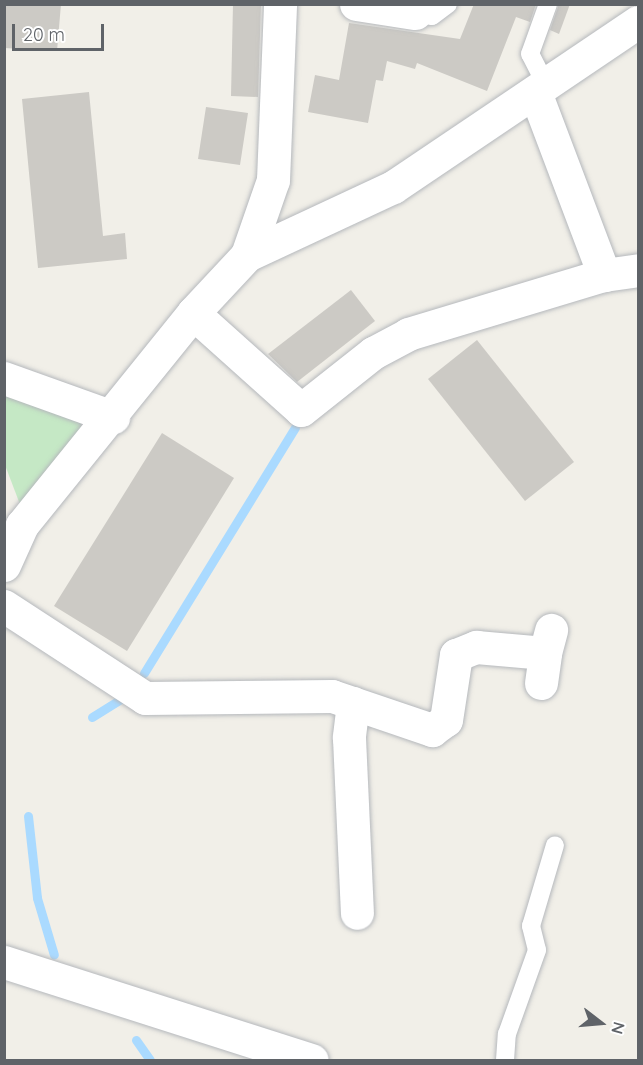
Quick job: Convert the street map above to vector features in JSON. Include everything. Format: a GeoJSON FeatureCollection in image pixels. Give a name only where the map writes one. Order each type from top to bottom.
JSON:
{"type":"FeatureCollection","features":[{"type":"Feature","properties":{"kind":"street"},"geometry":{"type":"LineString","coordinates":[[247,255],[273,180],[280,4]]}},
{"type":"Feature","properties":{"kind":"street"},"geometry":{"type":"LineString","coordinates":[[356,4],[415,14]]}},
{"type":"Feature","properties":{"kind":"street"},"geometry":{"type":"LineString","coordinates":[[4,565],[13,520],[113,417],[193,313],[247,255],[393,187],[639,22]]}},
{"type":"Feature","properties":{"kind":"street"},"geometry":{"type":"LineString","coordinates":[[541,88],[604,275]]}},
{"type":"Feature","properties":{"kind":"street"},"geometry":{"type":"LineString","coordinates":[[193,313],[301,410],[373,354],[408,334],[604,275],[639,270]]}},
{"type":"Feature","properties":{"kind":"street"},"geometry":{"type":"LineString","coordinates":[[4,378],[113,417]]}},
{"type":"Feature","properties":{"kind":"street"},"geometry":{"type":"LineString","coordinates":[[4,606],[146,698],[332,696],[432,730],[446,720],[456,655],[476,646],[546,655]]}},
{"type":"Feature","properties":{"kind":"street"},"geometry":{"type":"LineString","coordinates":[[353,703],[366,861],[357,914]]}},
{"type":"Feature","properties":{"kind":"street"},"geometry":{"type":"LineString","coordinates":[[4,962],[312,1060]]}},
{"type":"Feature","properties":{"kind":"lane"},"geometry":{"type":"LineString","coordinates":[[415,14],[432,16],[448,4]]}},
{"type":"Feature","properties":{"kind":"lane"},"geometry":{"type":"LineString","coordinates":[[541,88],[530,54],[548,4]]}},
{"type":"Feature","properties":{"kind":"lane"},"geometry":{"type":"LineString","coordinates":[[505,1060],[507,1034],[537,950],[531,926],[555,845]]}},
{"type":"Feature","properties":{"kind":"green space"},"geometry":{"type":"Polygon","coordinates":[[[4,390],[78,416],[84,433],[21,507],[5,465],[4,390]]]}},
{"type":"Feature","properties":{"kind":"building"},"geometry":{"type":"Polygon","coordinates":[[[4,4],[61,4],[57,51],[4,48],[4,4]]]}},
{"type":"Feature","properties":{"kind":"building"},"geometry":{"type":"Polygon","coordinates":[[[233,4],[261,4],[258,97],[231,96],[233,4]]]}},
{"type":"Feature","properties":{"kind":"building"},"geometry":{"type":"Polygon","coordinates":[[[474,4],[536,4],[530,22],[516,17],[487,91],[417,63],[415,69],[387,61],[383,81],[376,80],[368,123],[308,112],[315,75],[339,80],[349,23],[460,39],[474,4]]]}},
{"type":"Feature","properties":{"kind":"building"},"geometry":{"type":"Polygon","coordinates":[[[559,4],[570,4],[559,34],[550,30],[559,4]]]}},
{"type":"Feature","properties":{"kind":"building"},"geometry":{"type":"Polygon","coordinates":[[[89,92],[103,236],[125,233],[127,259],[38,268],[22,99],[89,92]]]}},
{"type":"Feature","properties":{"kind":"building"},"geometry":{"type":"Polygon","coordinates":[[[206,107],[248,113],[240,165],[198,159],[206,107]]]}},
{"type":"Feature","properties":{"kind":"building"},"geometry":{"type":"Polygon","coordinates":[[[351,290],[375,321],[297,382],[268,354],[351,290]]]}},
{"type":"Feature","properties":{"kind":"building"},"geometry":{"type":"Polygon","coordinates":[[[477,340],[574,462],[525,501],[428,379],[477,340]]]}},
{"type":"Feature","properties":{"kind":"building"},"geometry":{"type":"Polygon","coordinates":[[[162,433],[234,478],[127,651],[54,606],[162,433]]]}},
{"type":"Feature","properties":{"kind":"waterway"},"geometry":{"type":"LineString","coordinates":[[144,673],[295,428]]}},
{"type":"Feature","properties":{"kind":"waterway"},"geometry":{"type":"LineString","coordinates":[[92,717],[121,699]]}},
{"type":"Feature","properties":{"kind":"waterway"},"geometry":{"type":"LineString","coordinates":[[28,816],[37,898],[54,955]]}},
{"type":"Feature","properties":{"kind":"waterway"},"geometry":{"type":"LineString","coordinates":[[136,1040],[150,1060]]}}]}
